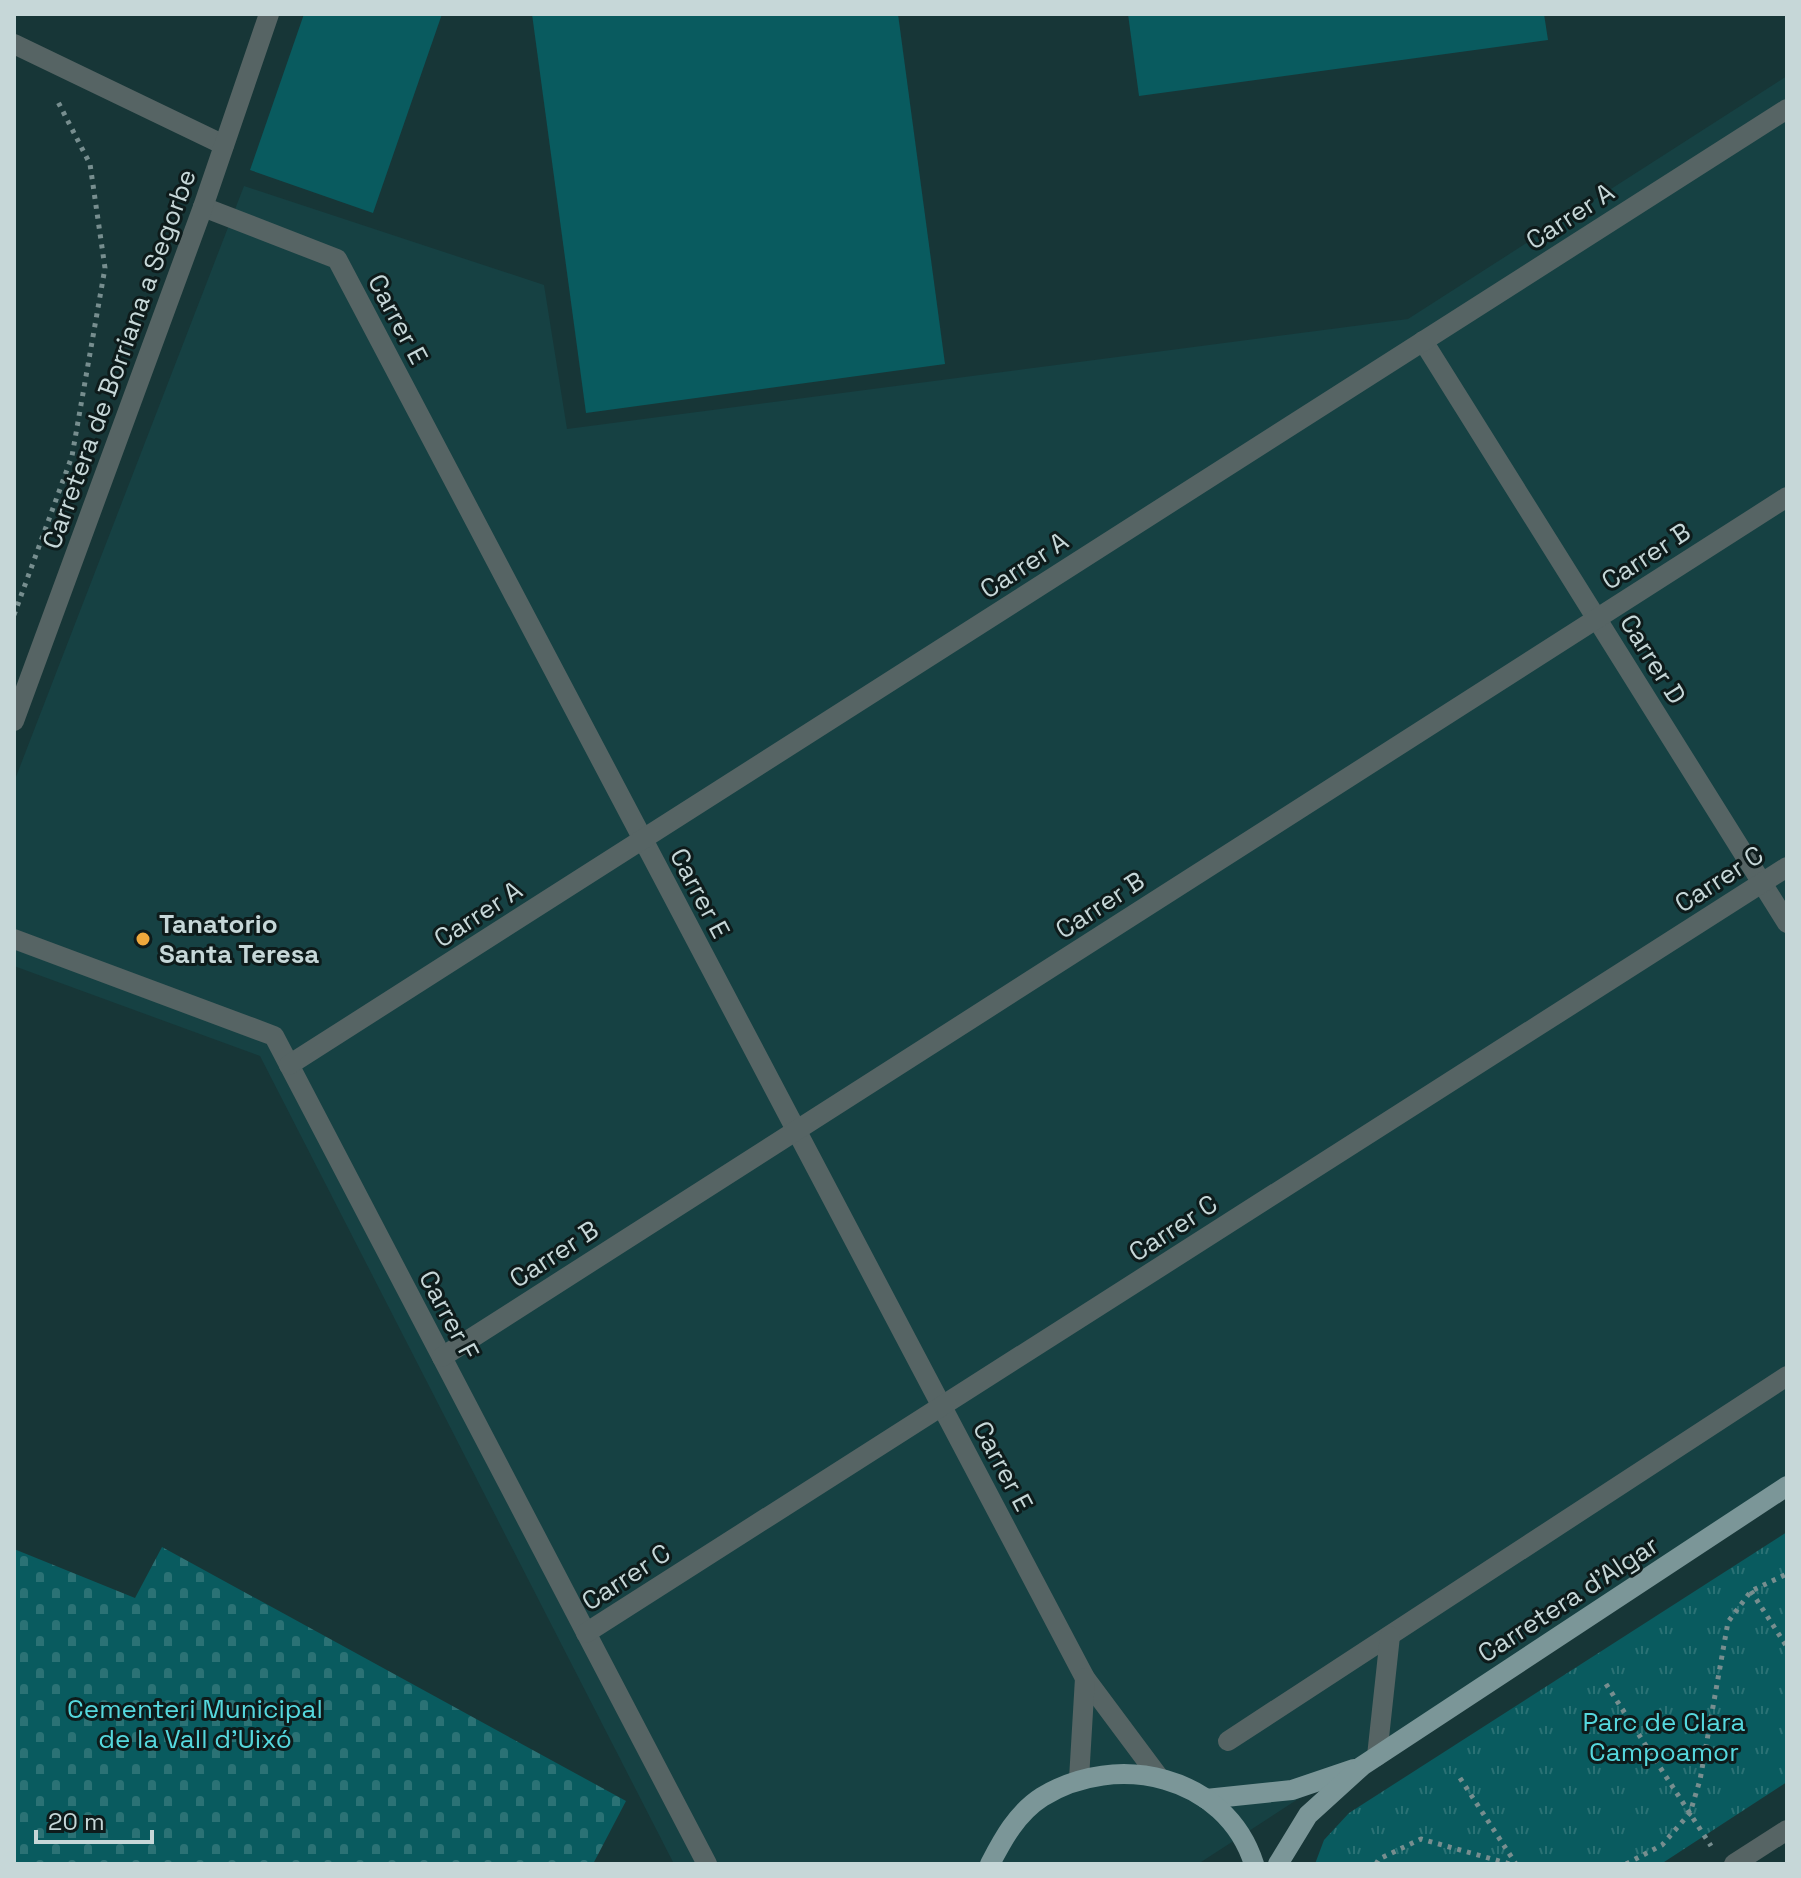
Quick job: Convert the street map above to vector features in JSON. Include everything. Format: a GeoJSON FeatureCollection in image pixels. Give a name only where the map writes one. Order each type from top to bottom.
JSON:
{"type":"FeatureCollection","features":[{"type":"Feature","properties":{"kind":"main road","name":"Carretera d'Algar"},"geometry":{"type":"LineString","coordinates":[[1278,1864],[1308,1815],[1369,1761],[1787,1486]]}},
{"type":"Feature","properties":{"kind":"main road","name":"Carretera d'Algar"},"geometry":{"type":"LineString","coordinates":[[1206,1799],[1292,1790],[1369,1761]]}},
{"type":"Feature","properties":{"kind":"main road"},"geometry":{"type":"LineString","coordinates":[[990,1864],[1009,1829],[1040,1798],[1079,1779],[1119,1772],[1158,1776],[1183,1785],[1206,1799],[1232,1824],[1254,1864]]}},
{"type":"Feature","properties":{"kind":"street","name":"Carretera de Borriana a Segorbe"},"geometry":{"type":"LineString","coordinates":[[14,721],[203,207],[269,14]]}},
{"type":"Feature","properties":{"kind":"street"},"geometry":{"type":"LineString","coordinates":[[23,47],[224,145]]}},
{"type":"Feature","properties":{"kind":"street","name":"Carrer A"},"geometry":{"type":"LineString","coordinates":[[289,1065],[1787,109]]}},
{"type":"Feature","properties":{"kind":"street","name":"Carrer E"},"geometry":{"type":"LineString","coordinates":[[203,207],[337,259],[1085,1678],[1158,1776]]}},
{"type":"Feature","properties":{"kind":"street","name":"Carrer D"},"geometry":{"type":"LineString","coordinates":[[1423,341],[1787,923]]}},
{"type":"Feature","properties":{"kind":"street","name":"Carrer B"},"geometry":{"type":"LineString","coordinates":[[442,1357],[1787,497]]}},
{"type":"Feature","properties":{"kind":"street","name":"Carrer C"},"geometry":{"type":"LineString","coordinates":[[586,1633],[1787,867]]}},
{"type":"Feature","properties":{"kind":"street","name":"Carrer F"},"geometry":{"type":"LineString","coordinates":[[14,939],[274,1036],[707,1864]]}},
{"type":"Feature","properties":{"kind":"street"},"geometry":{"type":"LineString","coordinates":[[1228,1741],[1787,1376]]}},
{"type":"Feature","properties":{"kind":"street"},"geometry":{"type":"LineString","coordinates":[[1369,1761],[1390,1636]]}},
{"type":"Feature","properties":{"kind":"street"},"geometry":{"type":"LineString","coordinates":[[1079,1779],[1085,1678]]}},
{"type":"Feature","properties":{"kind":"street"},"geometry":{"type":"LineString","coordinates":[[1726,1860],[1787,1830]]}},
{"type":"Feature","properties":{"kind":"path"},"geometry":{"type":"LineString","coordinates":[[14,615],[72,456],[105,268],[90,164],[23,47]]}},
{"type":"Feature","properties":{"kind":"path"},"geometry":{"type":"LineString","coordinates":[[1626,1864],[1662,1845],[1690,1813],[1700,1780],[1728,1622],[1751,1591],[1787,1574]]}},
{"type":"Feature","properties":{"kind":"path"},"geometry":{"type":"LineString","coordinates":[[1751,1591],[1787,1647]]}},
{"type":"Feature","properties":{"kind":"path"},"geometry":{"type":"LineString","coordinates":[[1606,1684],[1690,1813],[1726,1860]]}},
{"type":"Feature","properties":{"kind":"path"},"geometry":{"type":"LineString","coordinates":[[1460,1778],[1513,1864]]}},
{"type":"Feature","properties":{"kind":"path"},"geometry":{"type":"LineString","coordinates":[[1376,1864],[1379,1859],[1421,1839],[1513,1864]]}},
{"type":"Feature","properties":{"kind":"shaded area"},"geometry":{"type":"Polygon","coordinates":[[[1787,76],[1787,1481],[1198,1864],[674,1864],[260,1056],[14,966],[14,782],[244,186],[544,285],[567,429],[1408,319],[1787,76]]]}},
{"type":"Feature","properties":{"kind":"green space"},"geometry":{"type":"Polygon","coordinates":[[[304,14],[442,14],[373,213],[250,170],[304,14]]]}},
{"type":"Feature","properties":{"kind":"green space"},"geometry":{"type":"Polygon","coordinates":[[[532,14],[898,14],[945,364],[586,413],[532,14]]]}},
{"type":"Feature","properties":{"kind":"green space"},"geometry":{"type":"Polygon","coordinates":[[[1128,14],[1544,14],[1548,40],[1139,96],[1128,14]]]}},
{"type":"Feature","properties":{"kind":"green space","name":"Parc de Clara Campoamor"},"geometry":{"type":"Polygon","coordinates":[[[1787,1532],[1787,1782],[1661,1864],[1315,1864],[1324,1840],[1349,1813],[1787,1532]]]}},
{"type":"Feature","properties":{"kind":"green space","name":"Cementeri Municipal de la Vall d'Uixó"},"geometry":{"type":"Polygon","coordinates":[[[162,1547],[626,1801],[593,1864],[14,1864],[14,1549],[135,1598],[162,1547]]]}},
{"type":"Feature","properties":{"kind":"place","name":"Tanatorio Santa Teresa"},"geometry":{"type":"Point","coordinates":[143,939]}}]}
